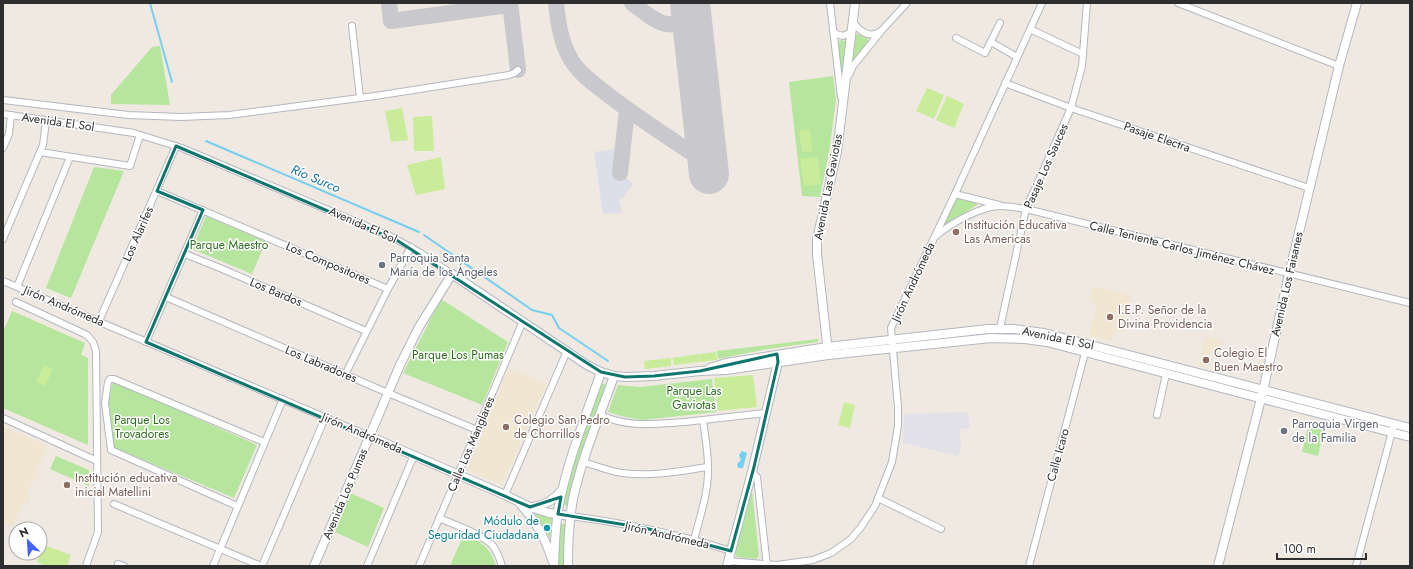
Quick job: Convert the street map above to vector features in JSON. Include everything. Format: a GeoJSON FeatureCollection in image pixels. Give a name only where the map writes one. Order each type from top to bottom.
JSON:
{"type":"FeatureCollection","features":[{"type":"Feature","properties":{"kind":"street"},"geometry":{"type":"LineString","coordinates":[[830,3],[842,104]]}},
{"type":"Feature","properties":{"kind":"street","name":"Avenida Las Gaviotas"},"geometry":{"type":"LineString","coordinates":[[828,351],[817,254],[817,239],[837,152],[855,3]]}},
{"type":"Feature","properties":{"kind":"street"},"geometry":{"type":"LineString","coordinates":[[842,104],[850,69],[882,30],[907,3]]}},
{"type":"Feature","properties":{"kind":"street","name":"Jirón Andrómeda"},"geometry":{"type":"LineString","coordinates":[[727,563],[777,565],[813,560],[831,553],[852,539],[863,528],[878,498],[892,462],[898,426],[898,407],[891,328],[955,194],[1042,3]]}},
{"type":"Feature","properties":{"kind":"street","name":"Pasaje Los Sauces"},"geometry":{"type":"LineString","coordinates":[[1000,328],[1026,209],[1071,108],[1082,66],[1088,3]]}},
{"type":"Feature","properties":{"kind":"street"},"geometry":{"type":"LineString","coordinates":[[1178,3],[1339,66]]}},
{"type":"Feature","properties":{"kind":"street","name":"Avenida Los Faisanes"},"geometry":{"type":"LineString","coordinates":[[1218,566],[1262,395],[1309,188],[1339,66],[1357,3]]}},
{"type":"Feature","properties":{"kind":"street"},"geometry":{"type":"LineString","coordinates":[[853,19],[856,27],[866,34],[875,35],[882,30]]}},
{"type":"Feature","properties":{"kind":"street"},"geometry":{"type":"LineString","coordinates":[[956,38],[985,52],[1000,23]]}},
{"type":"Feature","properties":{"kind":"street"},"geometry":{"type":"LineString","coordinates":[[352,26],[360,98]]}},
{"type":"Feature","properties":{"kind":"street"},"geometry":{"type":"LineString","coordinates":[[1030,29],[1083,54]]}},
{"type":"Feature","properties":{"kind":"street"},"geometry":{"type":"LineString","coordinates":[[833,31],[836,34],[843,36],[852,32]]}},
{"type":"Feature","properties":{"kind":"street"},"geometry":{"type":"LineString","coordinates":[[991,42],[1017,57]]}},
{"type":"Feature","properties":{"kind":"street"},"geometry":{"type":"LineString","coordinates":[[3,100],[128,115],[181,117],[229,115],[360,98],[509,75],[518,70]]}},
{"type":"Feature","properties":{"kind":"street","name":"Pasaje Electra"},"geometry":{"type":"LineString","coordinates":[[1005,83],[1071,108],[1309,188]]}},
{"type":"Feature","properties":{"kind":"street","name":"Avenida El Sol"},"geometry":{"type":"LineString","coordinates":[[3,114],[122,131],[140,135],[199,154],[394,238],[411,247],[587,365],[601,372],[614,376],[654,376],[700,371],[726,363],[778,358],[891,340],[1000,328],[1044,333],[1166,374],[1262,395]]}},
{"type":"Feature","properties":{"kind":"street"},"geometry":{"type":"LineString","coordinates":[[3,148],[9,134],[11,115]]}},
{"type":"Feature","properties":{"kind":"street"},"geometry":{"type":"LineString","coordinates":[[3,239],[43,145],[46,120]]}},
{"type":"Feature","properties":{"kind":"street"},"geometry":{"type":"LineString","coordinates":[[40,152],[130,166],[140,135]]}},
{"type":"Feature","properties":{"kind":"street","name":"Los Alarifes"},"geometry":{"type":"LineString","coordinates":[[99,321],[176,146]]}},
{"type":"Feature","properties":{"kind":"street"},"geometry":{"type":"LineString","coordinates":[[17,286],[70,157]]}},
{"type":"Feature","properties":{"kind":"street","name":"Los Compositores"},"geometry":{"type":"LineString","coordinates":[[157,191],[388,288]]}},
{"type":"Feature","properties":{"kind":"street","name":"Calle Teniente Carlos Jiménez Chávez"},"geometry":{"type":"LineString","coordinates":[[955,194],[1000,206],[1026,209],[1410,303]]}},
{"type":"Feature","properties":{"kind":"street","name":"Calle Teniente Carlos Jiménez Chávez"},"geometry":{"type":"LineString","coordinates":[[934,238],[947,227],[963,218],[982,210],[1000,206]]}},
{"type":"Feature","properties":{"kind":"street"},"geometry":{"type":"LineString","coordinates":[[146,342],[203,210]]}},
{"type":"Feature","properties":{"kind":"street"},"geometry":{"type":"LineString","coordinates":[[345,375],[388,288],[411,247]]}},
{"type":"Feature","properties":{"kind":"street","name":"Los Bardos"},"geometry":{"type":"LineString","coordinates":[[185,254],[366,331]]}},
{"type":"Feature","properties":{"kind":"street","name":"Avenida Los Pumas"},"geometry":{"type":"LineString","coordinates":[[314,566],[369,436],[419,327],[452,274]]}},
{"type":"Feature","properties":{"kind":"street","name":"Jirón Andrómeda"},"geometry":{"type":"LineString","coordinates":[[3,281],[414,455],[530,507],[558,514],[639,527],[694,540],[731,551]]}},
{"type":"Feature","properties":{"kind":"street","name":"Los Labradores"},"geometry":{"type":"LineString","coordinates":[[166,297],[345,375],[477,430]]}},
{"type":"Feature","properties":{"kind":"street"},"geometry":{"type":"LineString","coordinates":[[16,302],[87,335],[93,342],[97,356],[98,532],[86,566]]}},
{"type":"Feature","properties":{"kind":"street","name":"Calle Los Manglares"},"geometry":{"type":"LineString","coordinates":[[419,566],[523,321]]}},
{"type":"Feature","properties":{"kind":"street","name":"Avenida El Sol"},"geometry":{"type":"LineString","coordinates":[[828,351],[892,348],[1003,338],[1038,341],[1086,348],[1393,428],[1410,437]]}},
{"type":"Feature","properties":{"kind":"street","name":"Calle Icaro"},"geometry":{"type":"LineString","coordinates":[[1029,566],[1086,348]]}},
{"type":"Feature","properties":{"kind":"street"},"geometry":{"type":"LineString","coordinates":[[505,495],[567,351]]}},
{"type":"Feature","properties":{"kind":"street"},"geometry":{"type":"LineString","coordinates":[[727,563],[752,472],[778,358]]}},
{"type":"Feature","properties":{"kind":"street"},"geometry":{"type":"LineString","coordinates":[[554,566],[558,514],[563,488],[571,458],[601,372]]}},
{"type":"Feature","properties":{"kind":"street"},"geometry":{"type":"LineString","coordinates":[[1157,415],[1166,374]]}},
{"type":"Feature","properties":{"kind":"street"},"geometry":{"type":"LineString","coordinates":[[568,566],[570,516],[574,498],[584,462],[614,376]]}},
{"type":"Feature","properties":{"kind":"street"},"geometry":{"type":"LineString","coordinates":[[237,506],[111,450],[105,403],[108,382],[110,379],[114,379],[264,442]]}},
{"type":"Feature","properties":{"kind":"street"},"geometry":{"type":"LineString","coordinates":[[213,566],[283,399]]}},
{"type":"Feature","properties":{"kind":"street"},"geometry":{"type":"LineString","coordinates":[[600,415],[614,421],[639,425],[766,413]]}},
{"type":"Feature","properties":{"kind":"street"},"geometry":{"type":"LineString","coordinates":[[3,418],[97,461]]}},
{"type":"Feature","properties":{"kind":"street"},"geometry":{"type":"LineString","coordinates":[[114,504],[262,566],[325,418]]}},
{"type":"Feature","properties":{"kind":"street"},"geometry":{"type":"LineString","coordinates":[[694,540],[704,500],[708,467],[703,420]]}},
{"type":"Feature","properties":{"kind":"street"},"geometry":{"type":"LineString","coordinates":[[1356,566],[1393,428]]}},
{"type":"Feature","properties":{"kind":"street","name":"Avenida El Sol"},"geometry":{"type":"LineString","coordinates":[[1393,428],[1410,428]]}},
{"type":"Feature","properties":{"kind":"street"},"geometry":{"type":"LineString","coordinates":[[367,566],[414,455]]}},
{"type":"Feature","properties":{"kind":"street"},"geometry":{"type":"LineString","coordinates":[[584,462],[615,472],[642,474],[656,474],[708,467]]}},
{"type":"Feature","properties":{"kind":"street"},"geometry":{"type":"LineString","coordinates":[[752,472],[757,477],[767,565]]}},
{"type":"Feature","properties":{"kind":"street"},"geometry":{"type":"LineString","coordinates":[[530,507],[543,505],[551,501],[563,488]]}},
{"type":"Feature","properties":{"kind":"street"},"geometry":{"type":"LineString","coordinates":[[878,498],[941,530]]}},
{"type":"Feature","properties":{"kind":"street"},"geometry":{"type":"LineString","coordinates":[[517,502],[530,516],[541,532],[554,566]]}},
{"type":"Feature","properties":{"kind":"street"},"geometry":{"type":"LineString","coordinates":[[439,518],[488,541],[494,548],[502,566]]}},
{"type":"Feature","properties":{"kind":"highlighted area"},"geometry":{"type":"Polygon","coordinates":[[[176,146],[398,241],[601,372],[625,377],[654,376],[700,371],[777,354],[778,362],[754,467],[731,551],[645,528],[558,514],[561,497],[530,507],[146,342],[203,210],[157,191],[176,146]]]}},
{"type":"Feature","properties":{"kind":"shaded area"},"geometry":{"type":"Polygon","coordinates":[[[615,149],[618,171],[633,184],[622,199],[619,198],[622,213],[603,214],[594,152],[615,149]]]}},
{"type":"Feature","properties":{"kind":"shaded area","name":"I.E.P. Señor de la Divina Providencia"},"geometry":{"type":"Polygon","coordinates":[[[1093,286],[1132,295],[1123,332],[1115,331],[1112,341],[1089,336],[1097,303],[1090,301],[1093,286]]]}},
{"type":"Feature","properties":{"kind":"shaded area"},"geometry":{"type":"Polygon","coordinates":[[[1205,337],[1223,341],[1220,354],[1211,352],[1208,367],[1199,365],[1205,337]]]}},
{"type":"Feature","properties":{"kind":"shaded area","name":"Colegio San Pedro de Chorrillos"},"geometry":{"type":"Polygon","coordinates":[[[509,368],[547,384],[502,485],[467,470],[509,368]]]}},
{"type":"Feature","properties":{"kind":"shaded area"},"geometry":{"type":"Polygon","coordinates":[[[968,412],[970,428],[960,429],[961,448],[958,456],[903,443],[904,414],[968,412]]]}},
{"type":"Feature","properties":{"kind":"shaded area"},"geometry":{"type":"Polygon","coordinates":[[[3,426],[48,446],[37,471],[41,473],[38,479],[32,481],[28,492],[30,498],[28,504],[23,502],[15,521],[8,521],[8,526],[3,524],[3,426]]]}},
{"type":"Feature","properties":{"kind":"green space"},"geometry":{"type":"Polygon","coordinates":[[[858,34],[867,38],[869,43],[852,62],[855,35],[858,34]]]}},
{"type":"Feature","properties":{"kind":"green space"},"geometry":{"type":"Polygon","coordinates":[[[840,40],[847,43],[842,74],[838,44],[840,40]]]}},
{"type":"Feature","properties":{"kind":"green space"},"geometry":{"type":"Polygon","coordinates":[[[160,46],[170,105],[111,104],[111,95],[152,47],[160,46]]]}},
{"type":"Feature","properties":{"kind":"green space"},"geometry":{"type":"Polygon","coordinates":[[[833,76],[836,100],[829,152],[820,197],[802,196],[789,82],[833,76]]]}},
{"type":"Feature","properties":{"kind":"green space"},"geometry":{"type":"Polygon","coordinates":[[[927,88],[944,95],[934,119],[916,111],[927,88]]]}},
{"type":"Feature","properties":{"kind":"green space"},"geometry":{"type":"Polygon","coordinates":[[[947,96],[964,104],[954,128],[936,120],[947,96]]]}},
{"type":"Feature","properties":{"kind":"green space"},"geometry":{"type":"Polygon","coordinates":[[[402,108],[408,140],[391,142],[385,111],[402,108]]]}},
{"type":"Feature","properties":{"kind":"green space"},"geometry":{"type":"Polygon","coordinates":[[[432,116],[434,151],[414,151],[413,117],[432,116]]]}},
{"type":"Feature","properties":{"kind":"green space"},"geometry":{"type":"Polygon","coordinates":[[[810,129],[812,151],[802,152],[799,131],[810,129]]]}},
{"type":"Feature","properties":{"kind":"green space"},"geometry":{"type":"Polygon","coordinates":[[[441,157],[445,189],[416,195],[407,165],[441,157]]]}},
{"type":"Feature","properties":{"kind":"green space"},"geometry":{"type":"Polygon","coordinates":[[[818,157],[821,184],[804,186],[800,159],[818,157]]]}},
{"type":"Feature","properties":{"kind":"green space"},"geometry":{"type":"Polygon","coordinates":[[[94,167],[124,171],[71,298],[46,288],[94,167]]]}},
{"type":"Feature","properties":{"kind":"green space"},"geometry":{"type":"Polygon","coordinates":[[[956,198],[976,202],[977,205],[945,225],[943,224],[956,198]]]}},
{"type":"Feature","properties":{"kind":"green space","name":"Parque Maestro"},"geometry":{"type":"Polygon","coordinates":[[[206,216],[266,241],[252,274],[192,249],[206,216]]]}},
{"type":"Feature","properties":{"kind":"green space","name":"Parque Los Pumas"},"geometry":{"type":"Polygon","coordinates":[[[441,299],[508,342],[482,405],[403,373],[441,299]]]}},
{"type":"Feature","properties":{"kind":"green space"},"geometry":{"type":"Polygon","coordinates":[[[12,311],[85,343],[81,355],[88,358],[88,445],[3,408],[3,332],[12,311]]]}},
{"type":"Feature","properties":{"kind":"green space"},"geometry":{"type":"Polygon","coordinates":[[[818,339],[818,342],[767,349],[718,359],[717,351],[818,339]]]}},
{"type":"Feature","properties":{"kind":"green space"},"geometry":{"type":"Polygon","coordinates":[[[716,352],[717,360],[700,362],[699,354],[716,352]]]}},
{"type":"Feature","properties":{"kind":"green space"},"geometry":{"type":"Polygon","coordinates":[[[699,354],[699,362],[674,365],[673,358],[699,354]]]}},
{"type":"Feature","properties":{"kind":"green space"},"geometry":{"type":"Polygon","coordinates":[[[671,358],[671,366],[645,369],[644,361],[671,358]]]}},
{"type":"Feature","properties":{"kind":"green space"},"geometry":{"type":"Polygon","coordinates":[[[44,365],[53,369],[45,386],[36,382],[44,365]]]}},
{"type":"Feature","properties":{"kind":"green space"},"geometry":{"type":"Polygon","coordinates":[[[753,375],[757,407],[718,411],[714,378],[753,375]]]}},
{"type":"Feature","properties":{"kind":"green space","name":"Parque Las Gaviotas"},"geometry":{"type":"Polygon","coordinates":[[[712,379],[716,412],[642,420],[608,412],[618,385],[640,387],[712,379]]]}},
{"type":"Feature","properties":{"kind":"green space","name":"Parque Los Trovadores"},"geometry":{"type":"Polygon","coordinates":[[[113,381],[257,445],[234,498],[113,447],[108,403],[113,381]]]}},
{"type":"Feature","properties":{"kind":"green space"},"geometry":{"type":"Polygon","coordinates":[[[601,383],[607,385],[569,506],[562,505],[568,477],[601,383]]]}},
{"type":"Feature","properties":{"kind":"green space"},"geometry":{"type":"Polygon","coordinates":[[[844,402],[855,405],[850,428],[838,425],[844,402]]]}},
{"type":"Feature","properties":{"kind":"green space"},"geometry":{"type":"Polygon","coordinates":[[[1308,427],[1324,430],[1318,456],[1302,452],[1308,427]]]}},
{"type":"Feature","properties":{"kind":"green space"},"geometry":{"type":"Polygon","coordinates":[[[56,456],[89,470],[89,486],[50,469],[56,456]]]}},
{"type":"Feature","properties":{"kind":"green space"},"geometry":{"type":"Polygon","coordinates":[[[752,490],[759,556],[756,559],[737,557],[735,553],[752,490]]]}},
{"type":"Feature","properties":{"kind":"green space"},"geometry":{"type":"Polygon","coordinates":[[[350,493],[384,508],[368,547],[335,532],[350,493]]]}},
{"type":"Feature","properties":{"kind":"green space"},"geometry":{"type":"Polygon","coordinates":[[[533,510],[552,518],[550,538],[533,510]]]}},
{"type":"Feature","properties":{"kind":"green space"},"geometry":{"type":"Polygon","coordinates":[[[559,524],[566,524],[564,566],[557,566],[559,524]]]}},
{"type":"Feature","properties":{"kind":"green space"},"geometry":{"type":"Polygon","coordinates":[[[464,534],[488,549],[496,566],[450,566],[464,534]]]}},
{"type":"Feature","properties":{"kind":"green space"},"geometry":{"type":"Polygon","coordinates":[[[48,546],[71,555],[67,566],[46,566],[37,562],[48,561],[48,546]]]}},
{"type":"Feature","properties":{"kind":"water"},"geometry":{"type":"Polygon","coordinates":[[[742,451],[747,453],[743,468],[738,468],[737,464],[741,460],[739,455],[742,451]]]}},
{"type":"Feature","properties":{"kind":"waterway","name":"Río Surco"},"geometry":{"type":"LineString","coordinates":[[150,3],[172,82]]}},
{"type":"Feature","properties":{"kind":"waterway","name":"Río Surco"},"geometry":{"type":"LineString","coordinates":[[206,141],[419,232]]}},
{"type":"Feature","properties":{"kind":"waterway","name":"Río Surco"},"geometry":{"type":"LineString","coordinates":[[424,235],[532,310],[552,315],[559,328],[608,361]]}},
{"type":"Feature","properties":{"kind":"taxiway"},"geometry":{"type":"LineString","coordinates":[[389,3],[391,21],[510,5]]}},
{"type":"Feature","properties":{"kind":"taxiway"},"geometry":{"type":"LineString","coordinates":[[510,3],[518,70]]}},
{"type":"Feature","properties":{"kind":"taxiway"},"geometry":{"type":"LineString","coordinates":[[556,3],[561,37],[566,50],[576,67],[596,86],[631,112],[707,163]]}},
{"type":"Feature","properties":{"kind":"taxiway"},"geometry":{"type":"LineString","coordinates":[[632,3],[662,23],[670,24],[677,23],[684,17],[690,7]]}},
{"type":"Feature","properties":{"kind":"taxiway"},"geometry":{"type":"LineString","coordinates":[[620,173],[627,110]]}},
{"type":"Feature","properties":{"kind":"runway"},"geometry":{"type":"LineString","coordinates":[[690,3],[709,174]]}},
{"type":"Feature","properties":{"kind":"place","name":"Institución Educativa Las Americas"},"geometry":{"type":"Point","coordinates":[956,232]}},
{"type":"Feature","properties":{"kind":"place","name":"Parroquia Santa María de los Ángeles"},"geometry":{"type":"Point","coordinates":[382,265]}},
{"type":"Feature","properties":{"kind":"place","name":"I.E.P. Señor de la Divina Providencia"},"geometry":{"type":"Point","coordinates":[1110,317]}},
{"type":"Feature","properties":{"kind":"place","name":"Colegio El Buen Maestro"},"geometry":{"type":"Point","coordinates":[1206,360]}},
{"type":"Feature","properties":{"kind":"place","name":"Colegio San Pedro de Chorrillos"},"geometry":{"type":"Point","coordinates":[506,427]}},
{"type":"Feature","properties":{"kind":"place","name":"Parroquia Virgen de la Familia"},"geometry":{"type":"Point","coordinates":[1284,431]}},
{"type":"Feature","properties":{"kind":"place","name":"Institución educativa inicial Matellini"},"geometry":{"type":"Point","coordinates":[67,485]}},
{"type":"Feature","properties":{"kind":"place","name":"Módulo de Seguridad Ciudadana"},"geometry":{"type":"Point","coordinates":[547,528]}}]}
